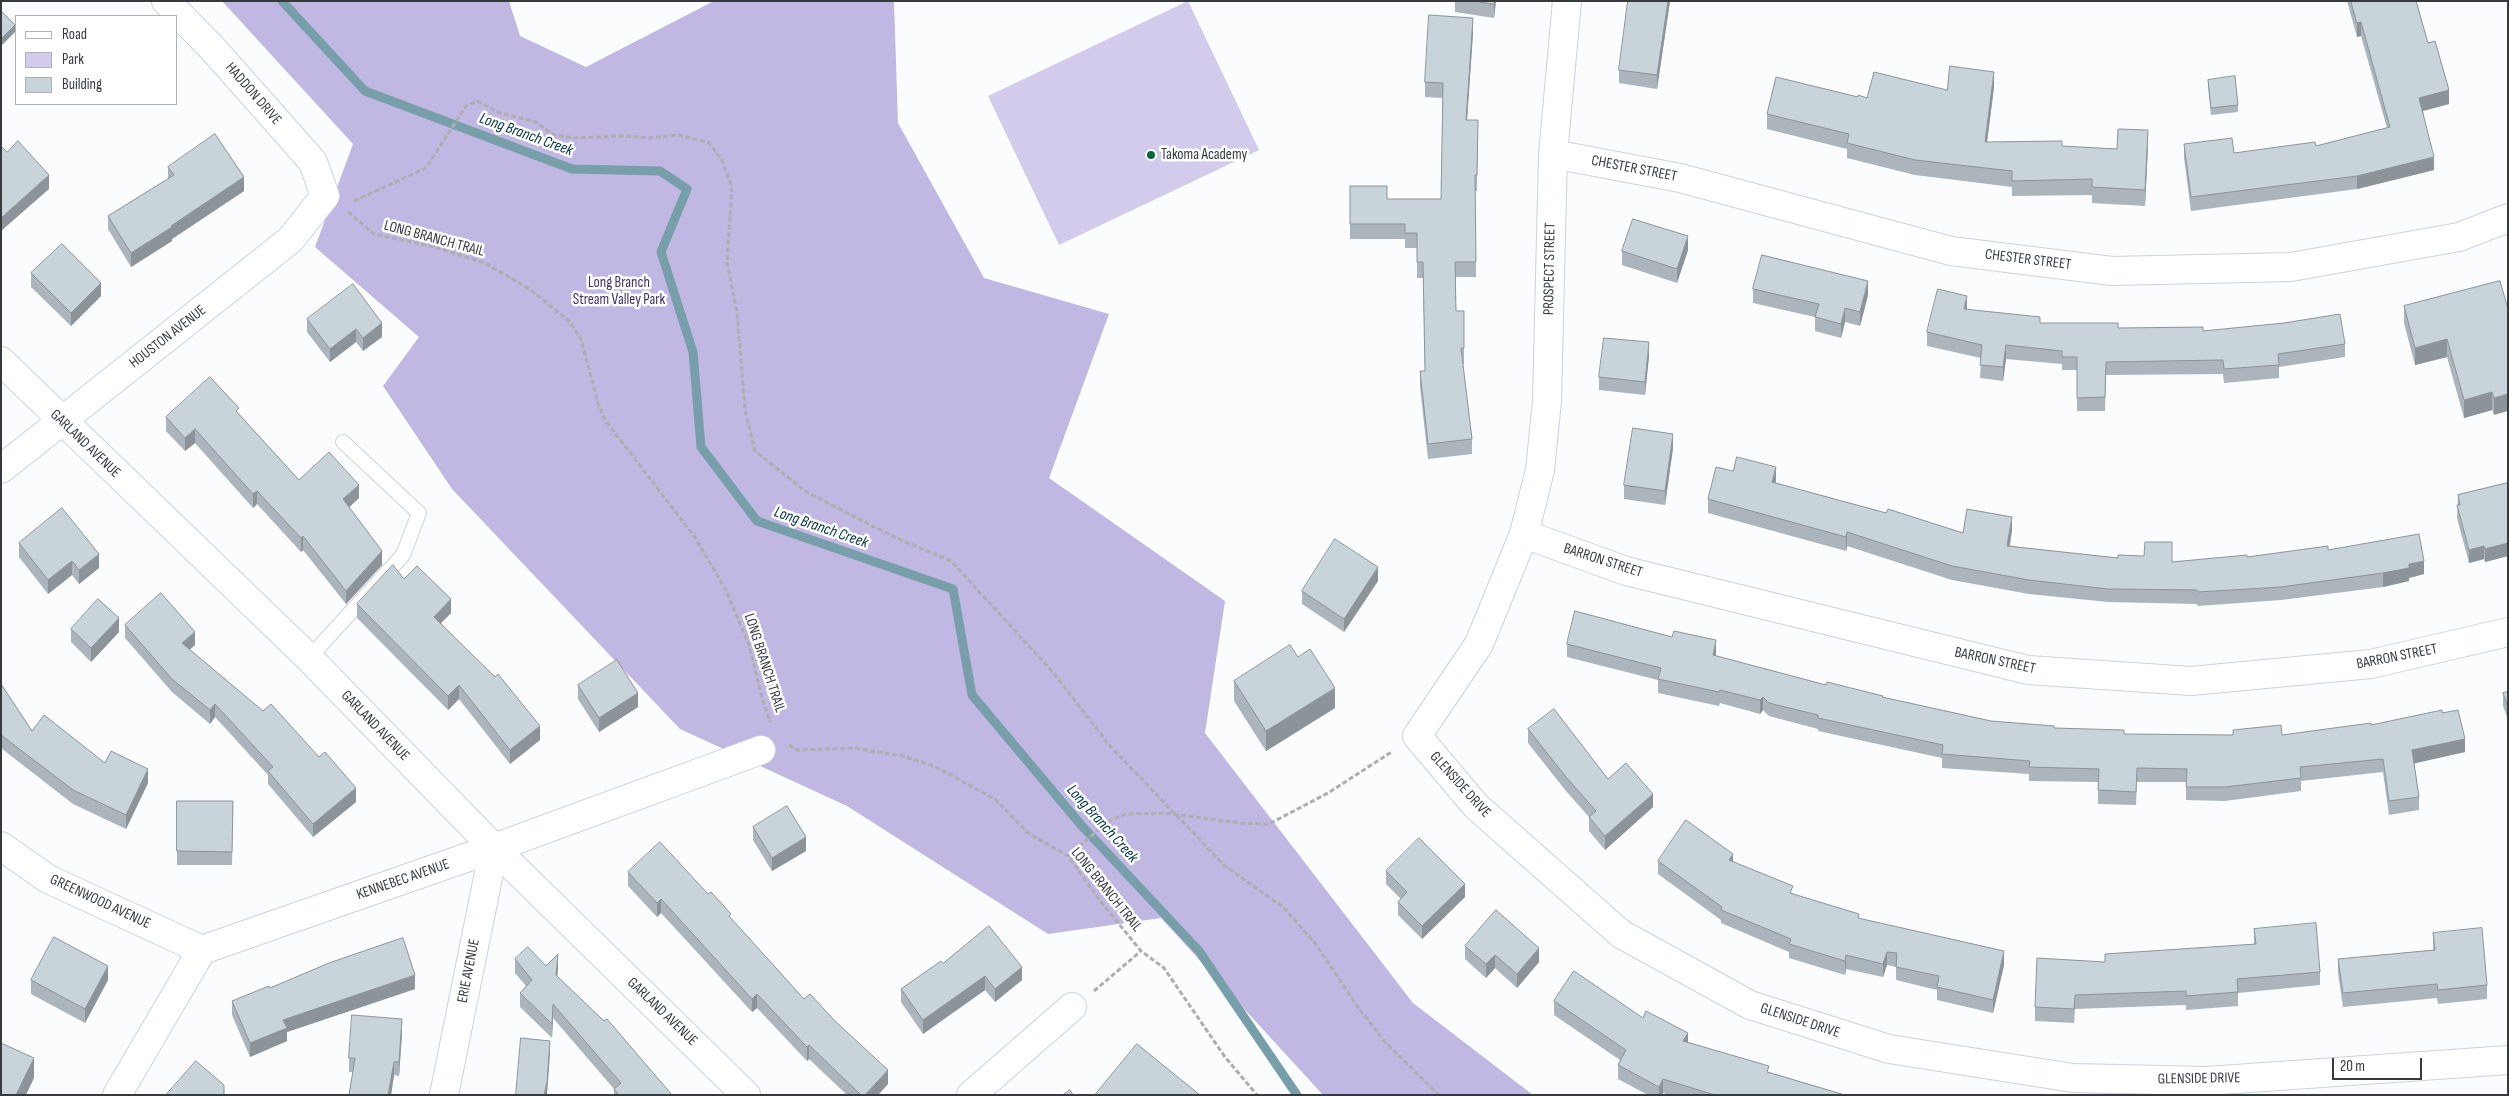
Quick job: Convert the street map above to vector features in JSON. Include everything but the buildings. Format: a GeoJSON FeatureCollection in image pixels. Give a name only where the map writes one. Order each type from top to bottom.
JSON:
{"type":"FeatureCollection","features":[{"type":"Feature","properties":{"kind":"street","name":"HADDON DRIVE"},"geometry":{"type":"LineString","coordinates":[[166,1],[214,50],[313,162],[338,199]]}},
{"type":"Feature","properties":{"kind":"street","name":"PROSPECT STREET"},"geometry":{"type":"LineString","coordinates":[[1524,534],[1540,470],[1547,401],[1553,154],[1566,1]]}},
{"type":"Feature","properties":{"kind":"street","name":"CHESTER STREET"},"geometry":{"type":"LineString","coordinates":[[1553,154],[1680,178],[1951,251],[2112,271],[2291,267],[2459,237],[2508,218]]}},
{"type":"Feature","properties":{"kind":"street","name":"HOUSTON AVENUE"},"geometry":{"type":"LineString","coordinates":[[1,469],[290,240],[338,199]]}},
{"type":"Feature","properties":{"kind":"street","name":"GARLAND AVENUE"},"geometry":{"type":"LineString","coordinates":[[1,361],[61,421],[309,658],[494,848],[746,1095]]}},
{"type":"Feature","properties":{"kind":"street","name":"BARRON STREET"},"geometry":{"type":"LineString","coordinates":[[1524,534],[1626,571],[2028,670],[2191,681],[2371,664],[2508,632]]}},
{"type":"Feature","properties":{"kind":"street"},"geometry":{"type":"LineString","coordinates":[[1417,736],[1479,644],[1524,534]]}},
{"type":"Feature","properties":{"kind":"street","name":"GLENSIDE DRIVE"},"geometry":{"type":"LineString","coordinates":[[1417,736],[1476,806],[1621,934],[1750,1005],[1889,1050],[2073,1078],[2207,1081],[2508,1060]]}},
{"type":"Feature","properties":{"kind":"street","name":"KENNEBEC AVENUE"},"geometry":{"type":"LineString","coordinates":[[202,950],[494,848],[772,739]]}},
{"type":"Feature","properties":{"kind":"street","name":"GREENWOOD AVENUE"},"geometry":{"type":"LineString","coordinates":[[1,846],[48,879],[202,950]]}},
{"type":"Feature","properties":{"kind":"street","name":"ERIE AVENUE"},"geometry":{"type":"LineString","coordinates":[[444,1095],[494,848]]}},
{"type":"Feature","properties":{"kind":"street"},"geometry":{"type":"LineString","coordinates":[[117,1095],[202,950]]}},
{"type":"Feature","properties":{"kind":"street"},"geometry":{"type":"LineString","coordinates":[[971,1095],[1072,1007]]}},
{"type":"Feature","properties":{"kind":"lane"},"geometry":{"type":"LineString","coordinates":[[309,658],[403,556],[418,514],[343,442]]}},
{"type":"Feature","properties":{"kind":"path"},"geometry":{"type":"LineString","coordinates":[[338,199],[426,168],[466,106],[477,101],[500,113],[536,122],[554,135],[574,138],[623,136],[649,138],[678,135],[708,142],[722,160],[732,187],[727,262],[736,312],[745,410],[755,450],[805,492],[894,537],[951,561],[1050,670],[1111,747],[1175,814],[1225,866],[1283,907],[1315,943],[1357,1006],[1385,1042],[1439,1095]]}},
{"type":"Feature","properties":{"kind":"path","name":"LONG BRANCH TRAIL"},"geometry":{"type":"LineString","coordinates":[[338,199],[335,201],[374,234],[431,246],[485,263],[531,290],[570,322],[581,339],[598,403],[605,420],[694,536],[726,590],[749,645],[772,739],[798,750],[854,748],[902,756],[934,766],[995,799],[1028,833],[1068,856],[1101,902],[1142,951],[1164,968],[1225,1057],[1257,1095]]}},
{"type":"Feature","properties":{"kind":"path"},"geometry":{"type":"LineString","coordinates":[[1068,856],[1109,821],[1125,814],[1175,814],[1240,824],[1269,824],[1328,793],[1417,736]]}},
{"type":"Feature","properties":{"kind":"path"},"geometry":{"type":"LineString","coordinates":[[1072,1007],[1080,1003],[1142,951]]}},
{"type":"Feature","properties":{"kind":"green space","name":"Long Branch Stream Valley Park"},"geometry":{"type":"Polygon","coordinates":[[[222,1],[509,1],[520,36],[586,67],[714,1],[894,1],[898,123],[984,278],[1109,314],[1049,478],[1225,601],[1205,733],[1413,1003],[1533,1095],[1323,1095],[1161,918],[1048,934],[847,806],[680,729],[452,489],[383,386],[419,337],[315,247],[353,144],[222,1]]]}},
{"type":"Feature","properties":{"kind":"green space"},"geometry":{"type":"Polygon","coordinates":[[[1188,1],[1259,150],[1059,245],[988,96],[1188,1]]]}},
{"type":"Feature","properties":{"kind":"waterway","name":"Long Branch Creek"},"geometry":{"type":"LineString","coordinates":[[282,1],[365,91],[572,169],[660,171],[687,189],[661,252],[693,352],[701,447],[757,521],[953,589],[972,695],[1082,826],[1199,951],[1297,1095]]}},
{"type":"Feature","properties":{"kind":"place","name":"Takoma Academy"},"geometry":{"type":"Point","coordinates":[1151,155]}}]}
